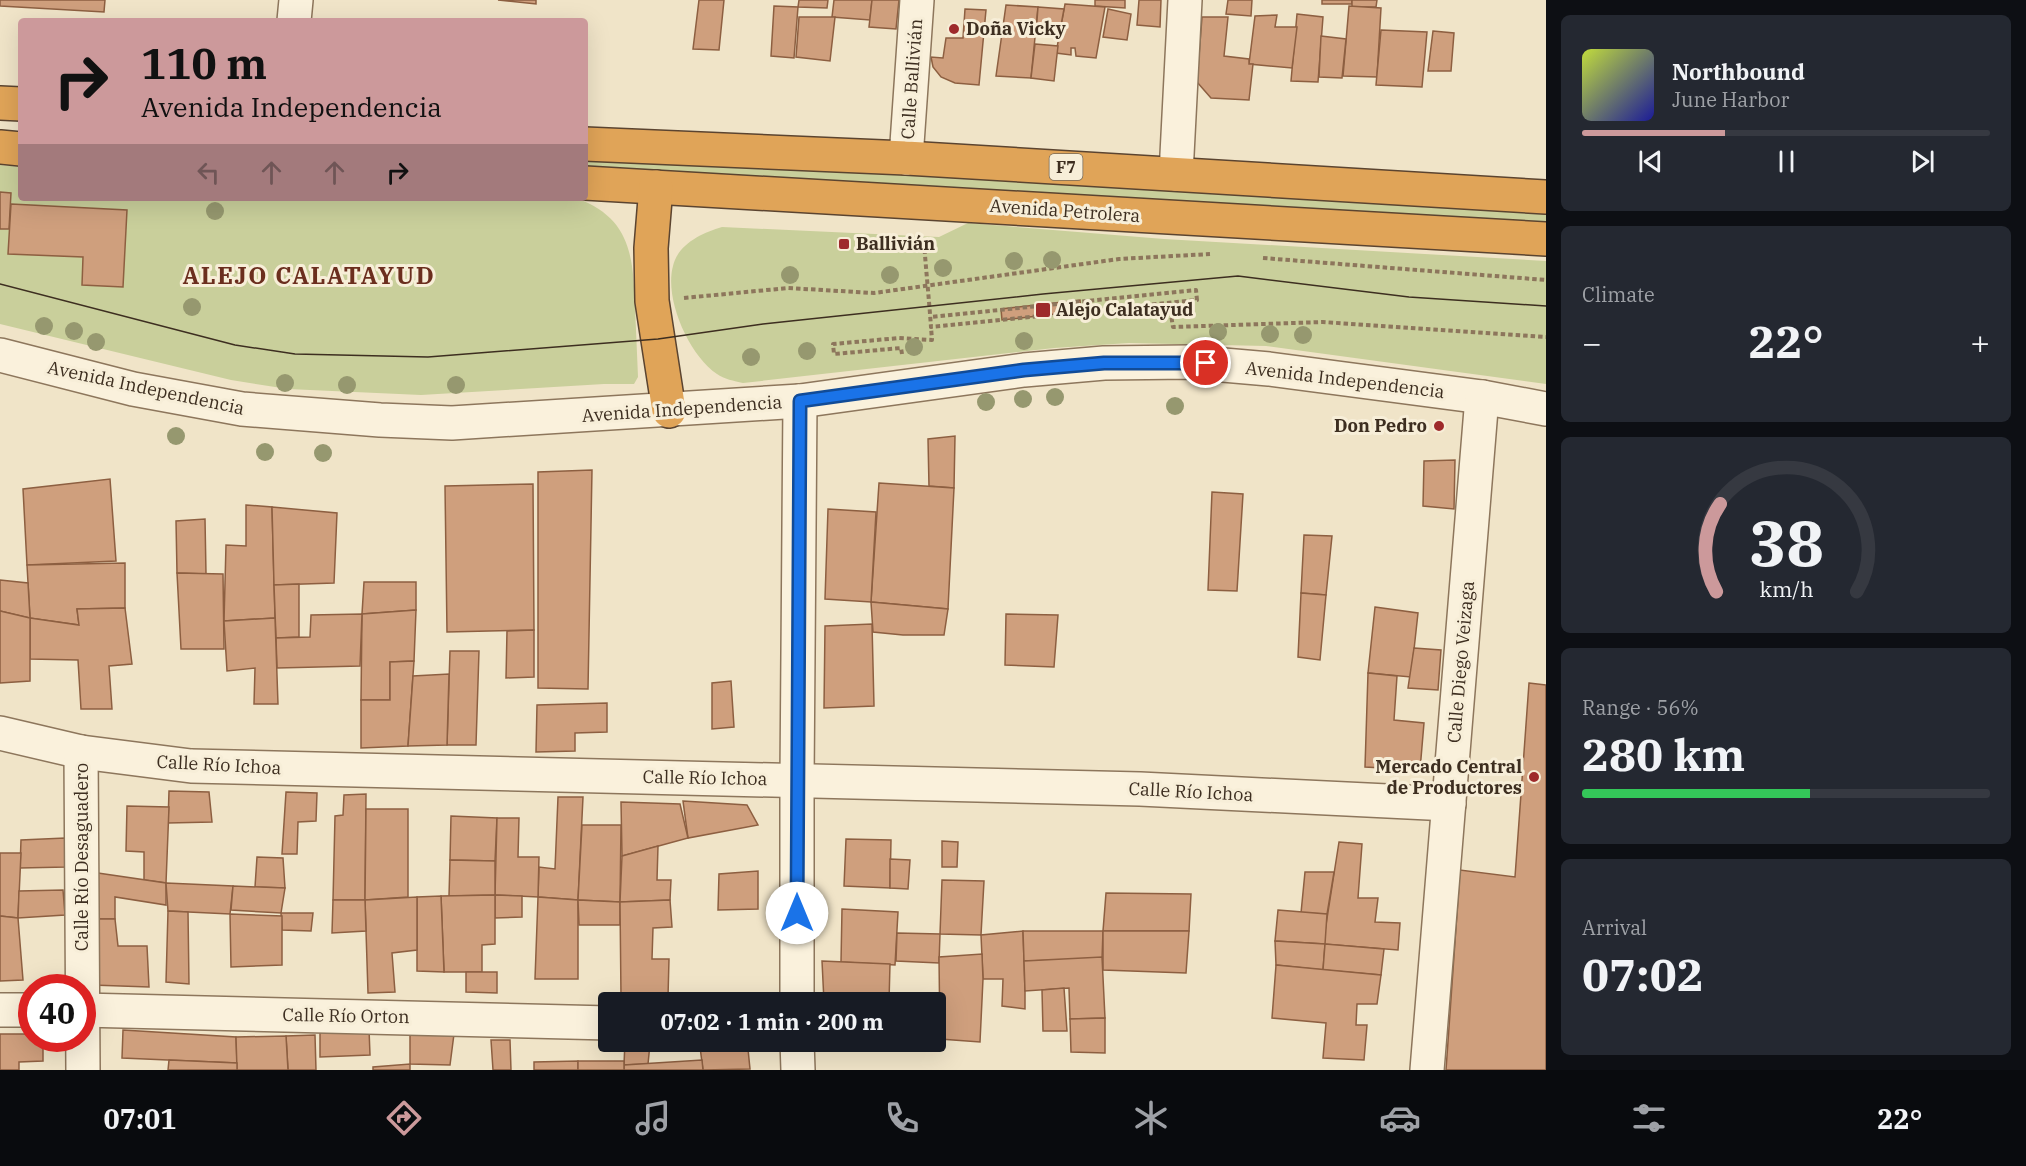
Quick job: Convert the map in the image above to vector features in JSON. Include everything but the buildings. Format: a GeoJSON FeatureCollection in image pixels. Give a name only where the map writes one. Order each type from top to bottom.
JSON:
{"type":"FeatureCollection","features":[{"type":"Feature","properties":{"kind":"highway"},"geometry":{"type":"LineString","coordinates":[[0,103],[18,104]]}},
{"type":"Feature","properties":{"kind":"highway","name":"F7"},"geometry":{"type":"LineString","coordinates":[[588,144],[906,158],[1546,197]]}},
{"type":"Feature","properties":{"kind":"highway"},"geometry":{"type":"LineString","coordinates":[[0,147],[18,148]]}},
{"type":"Feature","properties":{"kind":"highway","name":"Avenida Petrolera"},"geometry":{"type":"LineString","coordinates":[[588,183],[1546,239]]}},
{"type":"Feature","properties":{"kind":"highway"},"geometry":{"type":"LineString","coordinates":[[656,187],[651,248],[652,301],[669,411]]}},
{"type":"Feature","properties":{"kind":"street"},"geometry":{"type":"LineString","coordinates":[[294,18],[297,0]]}},
{"type":"Feature","properties":{"kind":"street","name":"Calle Ballivián"},"geometry":{"type":"LineString","coordinates":[[906,158],[917,0]]}},
{"type":"Feature","properties":{"kind":"street"},"geometry":{"type":"LineString","coordinates":[[1176,174],[1185,0]]}},
{"type":"Feature","properties":{"kind":"street","name":"Avenida Independencia"},"geometry":{"type":"LineString","coordinates":[[0,355],[133,389],[242,409],[452,423],[800,401],[1024,370],[1104,363],[1189,362],[1269,369],[1482,397],[1546,409]]}},
{"type":"Feature","properties":{"kind":"street","name":"Calle Diego Veizaga"},"geometry":{"type":"LineString","coordinates":[[1427,1070],[1482,397]]}},
{"type":"Feature","properties":{"kind":"street"},"geometry":{"type":"LineString","coordinates":[[797,992],[800,401]]}},
{"type":"Feature","properties":{"kind":"street","name":"Calle Río Ichoa"},"geometry":{"type":"LineString","coordinates":[[0,734],[81,752],[191,766],[1140,789],[1449,804]]}},
{"type":"Feature","properties":{"kind":"street","name":"Calle Río Desaguadero"},"geometry":{"type":"LineString","coordinates":[[81,752],[83,974]]}},
{"type":"Feature","properties":{"kind":"street"},"geometry":{"type":"LineString","coordinates":[[0,1010],[18,1010]]}},
{"type":"Feature","properties":{"kind":"street","name":"Calle Río Orton"},"geometry":{"type":"LineString","coordinates":[[96,1010],[598,1023]]}},
{"type":"Feature","properties":{"kind":"street","name":"Calle Río Desaguadero"},"geometry":{"type":"LineString","coordinates":[[83,1052],[83,1070]]}},
{"type":"Feature","properties":{"kind":"street"},"geometry":{"type":"LineString","coordinates":[[797,1052],[798,1070]]}},
{"type":"Feature","properties":{"kind":"path"},"geometry":{"type":"LineString","coordinates":[[902,356],[901,348],[834,354],[833,344],[899,338],[932,340],[924,242]]}},
{"type":"Feature","properties":{"kind":"path"},"geometry":{"type":"LineString","coordinates":[[652,301],[788,288],[874,293],[1119,259],[1215,254]]}},
{"type":"Feature","properties":{"kind":"path"},"geometry":{"type":"LineString","coordinates":[[1261,258],[1546,280]]}},
{"type":"Feature","properties":{"kind":"path"},"geometry":{"type":"LineString","coordinates":[[930,317],[1196,290],[1197,300],[931,327]]}},
{"type":"Feature","properties":{"kind":"path"},"geometry":{"type":"LineString","coordinates":[[1169,303],[1173,327],[1323,322],[1546,337]]}},
{"type":"Feature","properties":{"kind":"green space"},"geometry":{"type":"Polygon","coordinates":[[[588,157],[1546,212],[1546,225],[1172,206],[763,177],[588,167],[588,157]]]}},
{"type":"Feature","properties":{"kind":"green space"},"geometry":{"type":"Polygon","coordinates":[[[0,165],[18,167],[18,201],[583,201],[608,216],[618,228],[630,255],[633,271],[638,377],[634,384],[421,395],[288,389],[231,380],[0,324],[0,165]]]}},
{"type":"Feature","properties":{"kind":"green space"},"geometry":{"type":"Polygon","coordinates":[[[968,223],[1164,239],[1546,261],[1546,384],[1266,346],[1129,343],[1054,348],[743,383],[717,374],[707,365],[688,340],[676,310],[671,279],[676,258],[692,240],[722,227],[939,237],[968,223]]]}},
{"type":"Feature","properties":{"kind":"tram line"},"geometry":{"type":"LineString","coordinates":[[0,284],[235,345],[295,354],[428,357],[658,339],[763,324],[1238,276],[1409,297],[1546,306]]}},
{"type":"Feature","properties":{"kind":"place","name":"Doña Vicky"},"geometry":{"type":"Point","coordinates":[954,29]}},
{"type":"Feature","properties":{"kind":"place","name":"Ballivián"},"geometry":{"type":"Point","coordinates":[844,244]}},
{"type":"Feature","properties":{"kind":"place","name":"Alejo Calatayud"},"geometry":{"type":"Point","coordinates":[1043,310]}},
{"type":"Feature","properties":{"kind":"place","name":"Don Pedro"},"geometry":{"type":"Point","coordinates":[1439,426]}},
{"type":"Feature","properties":{"kind":"place","name":"Mercado Central de Productores"},"geometry":{"type":"Point","coordinates":[1534,777]}},
{"type":"Feature","properties":{"kind":"district","name":"ALEJO CALATAYUD"},"geometry":{"type":"Point","coordinates":[309,276]}},
{"type":"Feature","properties":{"kind":"route"},"geometry":{"type":"LineString","coordinates":[[797,913],[800,401],[1024,370],[1104,363],[1206,363]]}}]}
